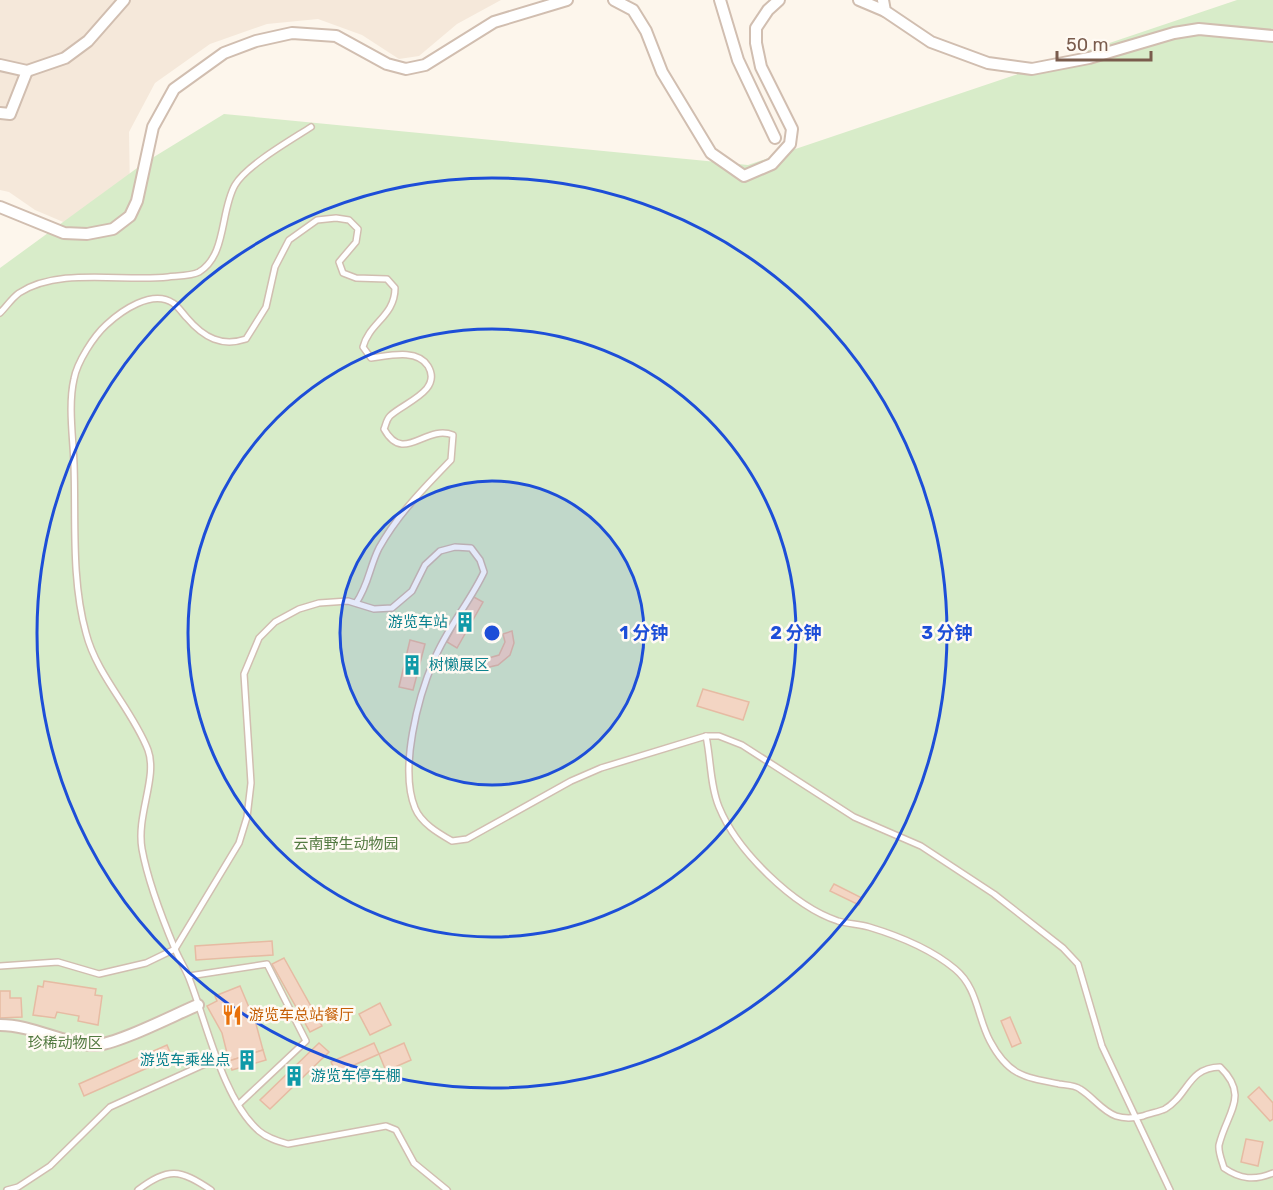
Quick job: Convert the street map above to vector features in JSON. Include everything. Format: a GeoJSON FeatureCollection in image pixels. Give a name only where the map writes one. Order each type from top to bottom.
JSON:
{"type":"FeatureCollection","features":[{"type":"Feature","properties":{"kind":"street"},"geometry":{"type":"LineString","coordinates":[[0,64],[27,71],[65,58],[88,41],[124,0]]}},
{"type":"Feature","properties":{"kind":"street"},"geometry":{"type":"LineString","coordinates":[[0,207],[64,233],[87,234],[113,229],[130,216],[137,201],[153,126],[174,89],[224,53],[234,49],[292,33],[336,36],[387,63],[406,69],[425,65],[494,22],[567,0]]}},
{"type":"Feature","properties":{"kind":"street"},"geometry":{"type":"LineString","coordinates":[[614,0],[633,10],[646,31],[662,72],[711,153],[744,176],[772,164],[790,144],[792,129],[761,67],[756,43],[756,28],[768,10],[779,0]]}},
{"type":"Feature","properties":{"kind":"street"},"geometry":{"type":"LineString","coordinates":[[720,0],[738,60],[775,138]]}},
{"type":"Feature","properties":{"kind":"street"},"geometry":{"type":"LineString","coordinates":[[859,0],[884,6],[931,42],[988,63],[1032,69],[1089,58],[1173,33],[1199,29],[1273,36]]}},
{"type":"Feature","properties":{"kind":"street"},"geometry":{"type":"LineString","coordinates":[[0,113],[10,114],[27,71]]}},
{"type":"Feature","properties":{"kind":"street"},"geometry":{"type":"LineString","coordinates":[[0,1025],[15,1025],[77,1042],[97,1045],[198,1005]]}},
{"type":"Feature","properties":{"kind":"lane"},"geometry":{"type":"LineString","coordinates":[[0,313],[18,294],[39,284],[80,278],[148,279],[198,273],[215,255],[226,206],[237,183],[273,151],[311,127]]}},
{"type":"Feature","properties":{"kind":"lane"},"geometry":{"type":"LineString","coordinates":[[356,603],[368,586],[368,572],[397,517],[451,460],[454,448],[453,435],[446,432],[403,446],[391,441],[384,429],[388,417],[423,393],[430,383],[431,371],[424,360],[412,355],[371,358],[363,347],[366,334],[388,314],[395,301],[395,288],[387,279],[356,278],[343,273],[339,262],[356,242],[358,230],[349,220],[336,218],[317,220],[306,225],[289,240],[275,267],[266,307],[246,339],[221,344],[199,330],[173,303],[161,299],[148,300],[126,310],[104,327],[74,378],[79,590],[84,623],[100,666],[148,751],[150,776],[140,819],[142,848],[175,949],[189,976],[216,1059],[239,1104],[258,1131],[275,1141],[288,1144],[386,1126],[396,1130],[414,1163],[447,1190]]}},
{"type":"Feature","properties":{"kind":"lane"},"geometry":{"type":"LineString","coordinates":[[0,966],[58,962],[99,974],[146,963],[175,949],[239,843],[247,817],[251,783],[244,674],[259,638],[275,622],[299,609],[319,603],[348,601],[374,609],[392,608],[412,591],[425,565],[440,551],[455,547],[471,548],[480,560],[484,572],[434,660],[421,699],[410,750],[410,785],[415,808],[425,823],[452,841],[467,839],[571,781],[601,768],[706,736],[719,736],[741,745],[854,817],[921,846],[994,894],[1063,948],[1078,964],[1102,1046],[1170,1190]]}},
{"type":"Feature","properties":{"kind":"lane"},"geometry":{"type":"LineString","coordinates":[[706,736],[719,809],[735,835],[773,882],[817,912],[838,921],[894,936],[939,956],[968,985],[989,1040],[1005,1065],[1020,1077],[1079,1088],[1117,1117],[1135,1118],[1165,1109],[1193,1077],[1206,1067],[1220,1067],[1230,1077],[1236,1092],[1231,1117],[1218,1147],[1224,1168],[1238,1178],[1261,1178],[1273,1173]]}},
{"type":"Feature","properties":{"kind":"lane"},"geometry":{"type":"LineString","coordinates":[[189,976],[267,964],[306,1041],[239,1104]]}},
{"type":"Feature","properties":{"kind":"lane"},"geometry":{"type":"LineString","coordinates":[[7,1190],[18,1187],[50,1166],[110,1107],[216,1059]]}},
{"type":"Feature","properties":{"kind":"lane"},"geometry":{"type":"LineString","coordinates":[[138,1190],[160,1174],[174,1172],[211,1190]]}},
{"type":"Feature","properties":{"kind":"shaded area"},"geometry":{"type":"Polygon","coordinates":[[[0,0],[501,0],[457,24],[419,56],[399,59],[362,35],[318,19],[267,24],[210,44],[155,83],[129,132],[130,193],[68,224],[35,210],[9,192],[0,190],[0,0]]]}},
{"type":"Feature","properties":{"kind":"green space"},"geometry":{"type":"Polygon","coordinates":[[[1237,0],[1273,0],[1273,1190],[0,1190],[0,268],[144,163],[224,114],[748,165],[1237,0]]]}},
{"type":"Feature","properties":{"kind":"building","name":"游览车站"},"geometry":{"type":"Polygon","coordinates":[[[472,596],[483,602],[457,648],[447,642],[472,596]]]}},
{"type":"Feature","properties":{"kind":"building"},"geometry":{"type":"Polygon","coordinates":[[[512,631],[514,643],[510,655],[498,665],[485,668],[485,659],[499,655],[505,642],[503,634],[512,631]]]}},
{"type":"Feature","properties":{"kind":"building","name":"树懒展区"},"geometry":{"type":"Polygon","coordinates":[[[410,640],[425,644],[413,690],[399,687],[410,640]]]}},
{"type":"Feature","properties":{"kind":"building"},"geometry":{"type":"Polygon","coordinates":[[[703,689],[749,702],[743,720],[697,706],[703,689]]]}},
{"type":"Feature","properties":{"kind":"building"},"geometry":{"type":"Polygon","coordinates":[[[834,884],[862,898],[859,905],[830,891],[834,884]]]}},
{"type":"Feature","properties":{"kind":"building"},"geometry":{"type":"Polygon","coordinates":[[[272,941],[273,955],[196,960],[195,946],[272,941]]]}},
{"type":"Feature","properties":{"kind":"building","name":"游览车停车棚"},"geometry":{"type":"Polygon","coordinates":[[[284,958],[322,1026],[310,1032],[272,964],[284,958]]]}},
{"type":"Feature","properties":{"kind":"building"},"geometry":{"type":"Polygon","coordinates":[[[44,981],[96,989],[95,995],[102,996],[98,1025],[78,1021],[79,1016],[57,1012],[55,1018],[33,1015],[38,986],[43,987],[44,981]]]}},
{"type":"Feature","properties":{"kind":"building","name":"游览车总站餐厅"},"geometry":{"type":"Polygon","coordinates":[[[240,986],[256,1024],[263,1050],[229,1061],[222,1033],[207,1006],[217,1001],[215,996],[240,986]]]}},
{"type":"Feature","properties":{"kind":"building"},"geometry":{"type":"Polygon","coordinates":[[[0,991],[10,991],[10,998],[21,998],[22,1017],[0,1018],[0,991]]]}},
{"type":"Feature","properties":{"kind":"building"},"geometry":{"type":"Polygon","coordinates":[[[380,1003],[391,1025],[370,1035],[359,1014],[380,1003]]]}},
{"type":"Feature","properties":{"kind":"building"},"geometry":{"type":"Polygon","coordinates":[[[1010,1017],[1021,1043],[1012,1047],[1001,1021],[1010,1017]]]}},
{"type":"Feature","properties":{"kind":"building","name":"游览车停车棚"},"geometry":{"type":"Polygon","coordinates":[[[319,1043],[329,1052],[270,1109],[260,1100],[319,1043]]]}},
{"type":"Feature","properties":{"kind":"building"},"geometry":{"type":"Polygon","coordinates":[[[374,1043],[379,1054],[336,1073],[331,1062],[374,1043]]]}},
{"type":"Feature","properties":{"kind":"building"},"geometry":{"type":"Polygon","coordinates":[[[404,1043],[411,1060],[386,1071],[379,1054],[404,1043]]]}},
{"type":"Feature","properties":{"kind":"building"},"geometry":{"type":"Polygon","coordinates":[[[167,1045],[172,1057],[84,1096],[79,1084],[167,1045]]]}},
{"type":"Feature","properties":{"kind":"building","name":"游览车乘坐点"},"geometry":{"type":"Polygon","coordinates":[[[263,1050],[266,1060],[232,1070],[229,1061],[263,1050]]]}},
{"type":"Feature","properties":{"kind":"building"},"geometry":{"type":"Polygon","coordinates":[[[1259,1087],[1273,1103],[1273,1119],[1270,1121],[1248,1097],[1259,1087]]]}},
{"type":"Feature","properties":{"kind":"building"},"geometry":{"type":"Polygon","coordinates":[[[1246,1139],[1263,1142],[1258,1166],[1241,1162],[1246,1139]]]}},
{"type":"Feature","properties":{"kind":"place","name":"游览车站"},"geometry":{"type":"Point","coordinates":[465,622]}},
{"type":"Feature","properties":{"kind":"place","name":"树懒展区"},"geometry":{"type":"Point","coordinates":[412,665]}},
{"type":"Feature","properties":{"kind":"place","name":"游览车总站餐厅"},"geometry":{"type":"Point","coordinates":[232,1015]}},
{"type":"Feature","properties":{"kind":"place","name":"游览车乘坐点"},"geometry":{"type":"Point","coordinates":[247,1060]}},
{"type":"Feature","properties":{"kind":"place","name":"游览车停车棚"},"geometry":{"type":"Point","coordinates":[294,1076]}},
{"type":"Feature","properties":{"kind":"park label","name":"云南野生动物园"},"geometry":{"type":"Point","coordinates":[346,844]}},
{"type":"Feature","properties":{"kind":"park label","name":"珍稀动物区"},"geometry":{"type":"Point","coordinates":[65,1043]}}]}
